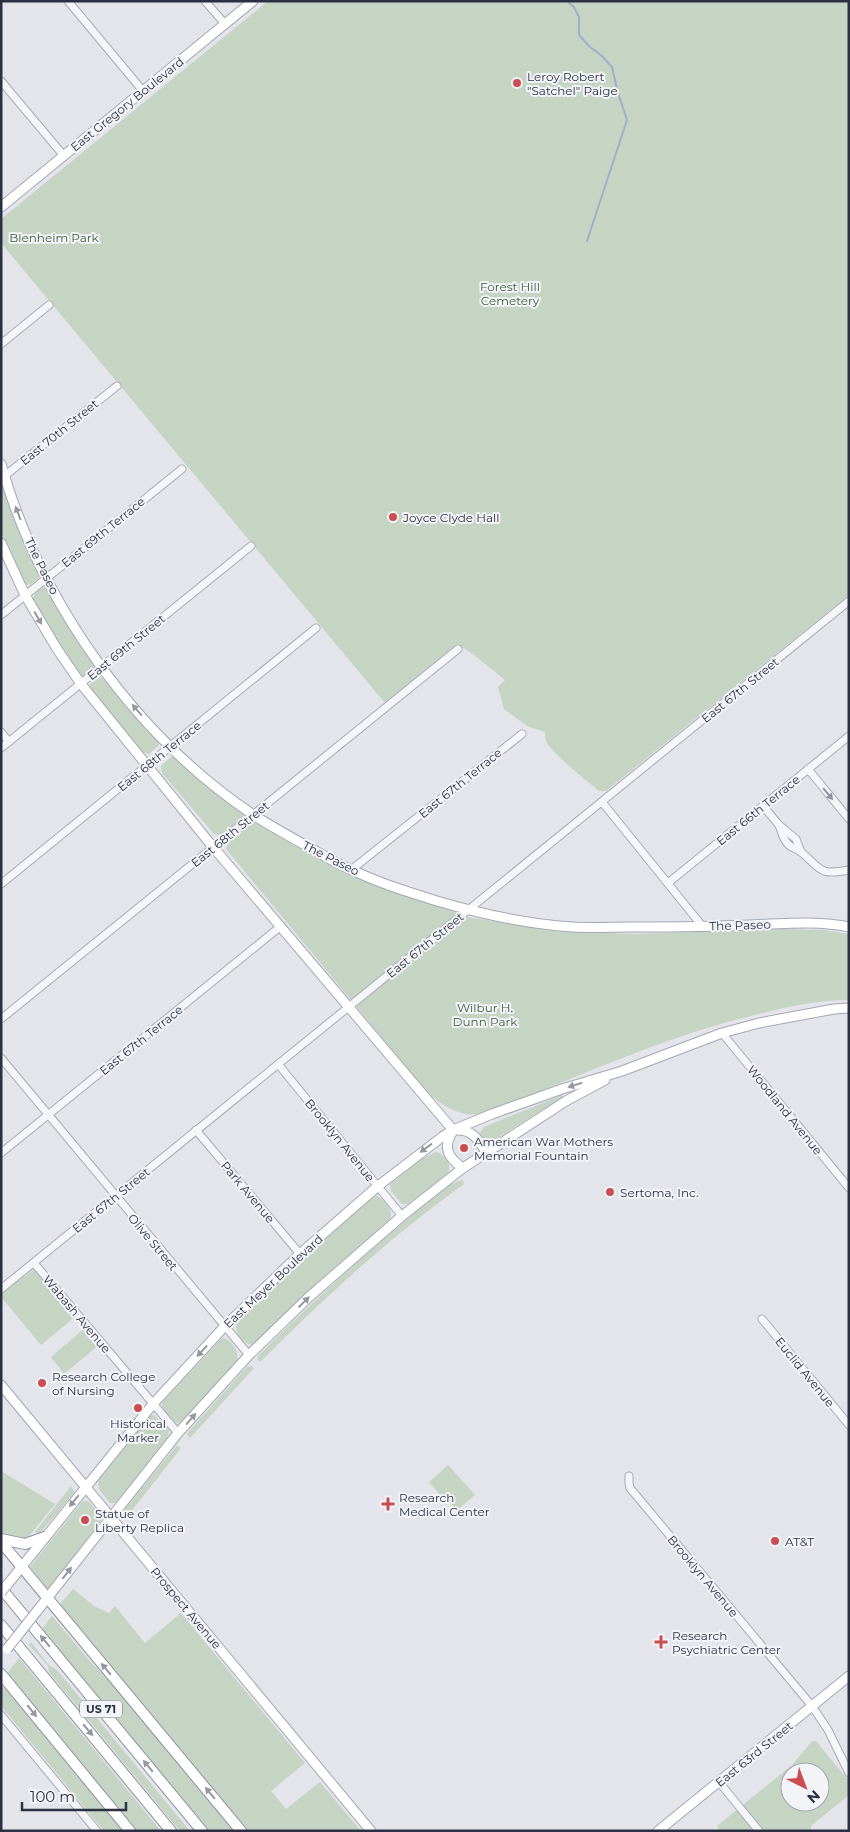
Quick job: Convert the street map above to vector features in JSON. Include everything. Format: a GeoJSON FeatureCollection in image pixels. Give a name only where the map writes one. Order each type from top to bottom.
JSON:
{"type":"FeatureCollection","features":[{"type":"Feature","properties":{"kind":"highway"},"geometry":{"type":"LineString","coordinates":[[1,1540],[25,1544],[45,1537]]}},
{"type":"Feature","properties":{"kind":"highway"},"geometry":{"type":"LineString","coordinates":[[1,1540],[47,1599],[241,1831]]}},
{"type":"Feature","properties":{"kind":"highway","name":"US 71"},"geometry":{"type":"LineString","coordinates":[[3,1588],[202,1831]]}},
{"type":"Feature","properties":{"kind":"highway","name":"US 71"},"geometry":{"type":"LineString","coordinates":[[1,1625],[171,1831]]}},
{"type":"Feature","properties":{"kind":"highway"},"geometry":{"type":"LineString","coordinates":[[1,1674],[130,1831]]}},
{"type":"Feature","properties":{"kind":"main road","name":"East Gregory Boulevard"},"geometry":{"type":"LineString","coordinates":[[1,207],[253,1]]}},
{"type":"Feature","properties":{"kind":"main road","name":"The Paseo"},"geometry":{"type":"LineString","coordinates":[[1,464],[3,477],[46,578],[101,667],[170,746],[223,792],[254,815],[292,838],[351,870],[402,890],[468,910],[522,921],[573,927],[704,927],[797,923],[846,925]]}},
{"type":"Feature","properties":{"kind":"main road"},"geometry":{"type":"LineString","coordinates":[[1,544],[25,596],[81,684],[213,847],[453,1130],[466,1130],[474,1134],[486,1152],[402,1216],[309,1297],[249,1356],[178,1433],[4,1652]]}},
{"type":"Feature","properties":{"kind":"main road","name":"East Meyer Boulevard"},"geometry":{"type":"LineString","coordinates":[[3,1588],[153,1404],[224,1327],[300,1254],[378,1186],[453,1130],[562,1089],[622,1071],[722,1033],[759,1023],[849,1008]]}},
{"type":"Feature","properties":{"kind":"main road","name":"East Meyer Boulevard"},"geometry":{"type":"LineString","coordinates":[[486,1152],[566,1101],[622,1071]]}},
{"type":"Feature","properties":{"kind":"main road"},"geometry":{"type":"LineString","coordinates":[[453,1130],[448,1140],[447,1149],[451,1159],[463,1168]]}},
{"type":"Feature","properties":{"kind":"main road","name":"Prospect Avenue"},"geometry":{"type":"LineString","coordinates":[[1,1385],[371,1831]]}},
{"type":"Feature","properties":{"kind":"main road","name":"East 63rd Street"},"geometry":{"type":"LineString","coordinates":[[658,1831],[849,1676]]}},
{"type":"Feature","properties":{"kind":"street"},"geometry":{"type":"LineString","coordinates":[[68,1],[143,91]]}},
{"type":"Feature","properties":{"kind":"street"},"geometry":{"type":"LineString","coordinates":[[205,1],[225,24]]}},
{"type":"Feature","properties":{"kind":"street"},"geometry":{"type":"LineString","coordinates":[[1,81],[64,156]]}},
{"type":"Feature","properties":{"kind":"street"},"geometry":{"type":"LineString","coordinates":[[1,344],[49,305]]}},
{"type":"Feature","properties":{"kind":"street","name":"East 70th Street"},"geometry":{"type":"LineString","coordinates":[[3,477],[117,386]]}},
{"type":"Feature","properties":{"kind":"street","name":"East 69th Terrace"},"geometry":{"type":"LineString","coordinates":[[1,615],[182,469]]}},
{"type":"Feature","properties":{"kind":"street","name":"East 69th Street"},"geometry":{"type":"LineString","coordinates":[[1,748],[251,546]]}},
{"type":"Feature","properties":{"kind":"street","name":"East 67th Street"},"geometry":{"type":"LineString","coordinates":[[1,1289],[849,601]]}},
{"type":"Feature","properties":{"kind":"street","name":"East 68th Terrace"},"geometry":{"type":"LineString","coordinates":[[1,884],[316,628]]}},
{"type":"Feature","properties":{"kind":"street","name":"East 68th Street"},"geometry":{"type":"LineString","coordinates":[[1,1019],[458,649]]}},
{"type":"Feature","properties":{"kind":"street"},"geometry":{"type":"LineString","coordinates":[[1,732],[10,742]]}},
{"type":"Feature","properties":{"kind":"street","name":"East 67th Terrace"},"geometry":{"type":"LineString","coordinates":[[351,870],[522,734]]}},
{"type":"Feature","properties":{"kind":"street","name":"East 66th Terrace"},"geometry":{"type":"LineString","coordinates":[[668,883],[849,736]]}},
{"type":"Feature","properties":{"kind":"street"},"geometry":{"type":"LineString","coordinates":[[808,769],[849,819]]}},
{"type":"Feature","properties":{"kind":"street"},"geometry":{"type":"LineString","coordinates":[[602,802],[704,927]]}},
{"type":"Feature","properties":{"kind":"street"},"geometry":{"type":"LineString","coordinates":[[763,806],[779,825],[785,841],[801,852],[822,871],[832,873],[849,870]]}},
{"type":"Feature","properties":{"kind":"street","name":"East 67th Terrace"},"geometry":{"type":"LineString","coordinates":[[1,1153],[281,926]]}},
{"type":"Feature","properties":{"kind":"street","name":"Woodland Avenue"},"geometry":{"type":"LineString","coordinates":[[722,1033],[849,1188]]}},
{"type":"Feature","properties":{"kind":"street","name":"Olive Street"},"geometry":{"type":"LineString","coordinates":[[1,1058],[249,1356]]}},
{"type":"Feature","properties":{"kind":"street","name":"Brooklyn Avenue"},"geometry":{"type":"LineString","coordinates":[[278,1064],[402,1216]]}},
{"type":"Feature","properties":{"kind":"street","name":"Park Avenue"},"geometry":{"type":"LineString","coordinates":[[196,1130],[300,1254]]}},
{"type":"Feature","properties":{"kind":"street","name":"Wabash Avenue"},"geometry":{"type":"LineString","coordinates":[[34,1263],[178,1433]]}},
{"type":"Feature","properties":{"kind":"street","name":"Euclid Avenue"},"geometry":{"type":"LineString","coordinates":[[762,1319],[849,1425]]}},
{"type":"Feature","properties":{"kind":"street","name":"Brooklyn Avenue"},"geometry":{"type":"LineString","coordinates":[[629,1476],[628,1483],[630,1488],[812,1706],[828,1730],[849,1773]]}},
{"type":"Feature","properties":{"kind":"street"},"geometry":{"type":"LineString","coordinates":[[1,1715],[97,1831]]}},
{"type":"Feature","properties":{"kind":"street"},"geometry":{"type":"LineString","coordinates":[[719,1782],[759,1831]]}},
{"type":"Feature","properties":{"kind":"green space","name":"Forest Hill Cemetery"},"geometry":{"type":"Polygon","coordinates":[[[268,1],[849,1],[849,595],[606,791],[599,791],[557,755],[547,743],[545,732],[527,726],[504,709],[498,687],[505,680],[457,644],[385,703],[1,243],[1,219],[268,1]]]}},
{"type":"Feature","properties":{"kind":"green space"},"geometry":{"type":"Polygon","coordinates":[[[1,488],[4,491],[39,575],[39,578],[30,585],[25,584],[1,532],[1,488]]]}},
{"type":"Feature","properties":{"kind":"green space"},"geometry":{"type":"Polygon","coordinates":[[[45,587],[93,665],[93,668],[85,676],[79,674],[34,602],[33,598],[36,593],[45,587]]]}},
{"type":"Feature","properties":{"kind":"green space"},"geometry":{"type":"Polygon","coordinates":[[[100,677],[107,681],[158,741],[159,745],[149,754],[142,752],[91,691],[90,684],[100,677]]]}},
{"type":"Feature","properties":{"kind":"green space"},"geometry":{"type":"Polygon","coordinates":[[[171,757],[176,757],[242,812],[244,817],[220,836],[214,834],[162,773],[161,766],[171,757]]]}},
{"type":"Feature","properties":{"kind":"green space","name":"Wilbur H. Dunn Park"},"geometry":{"type":"Polygon","coordinates":[[[256,821],[325,862],[358,879],[472,918],[566,931],[634,934],[783,929],[824,930],[849,934],[849,1000],[795,1006],[727,1022],[656,1045],[484,1114],[460,1113],[440,1103],[427,1092],[226,849],[227,843],[256,821]]]}},
{"type":"Feature","properties":{"kind":"green space"},"geometry":{"type":"Polygon","coordinates":[[[562,1095],[563,1097],[496,1139],[486,1140],[481,1136],[480,1133],[484,1127],[562,1095]]]}},
{"type":"Feature","properties":{"kind":"green space"},"geometry":{"type":"Polygon","coordinates":[[[436,1152],[447,1160],[449,1166],[448,1173],[408,1204],[402,1204],[391,1191],[390,1184],[423,1158],[436,1152]]]}},
{"type":"Feature","properties":{"kind":"green space"},"geometry":{"type":"Polygon","coordinates":[[[463,1180],[464,1184],[410,1225],[358,1269],[260,1362],[257,1359],[296,1319],[375,1247],[438,1193],[452,1184],[463,1180]]]}},
{"type":"Feature","properties":{"kind":"green space"},"geometry":{"type":"Polygon","coordinates":[[[377,1196],[388,1206],[391,1212],[390,1219],[320,1280],[254,1343],[251,1345],[241,1338],[236,1328],[238,1321],[287,1273],[372,1198],[377,1196]]]}},
{"type":"Feature","properties":{"kind":"green space"},"geometry":{"type":"Polygon","coordinates":[[[34,1269],[76,1316],[41,1345],[1,1297],[1,1294],[34,1269]]]}},
{"type":"Feature","properties":{"kind":"green space"},"geometry":{"type":"Polygon","coordinates":[[[85,1328],[99,1345],[64,1374],[51,1357],[85,1328]]]}},
{"type":"Feature","properties":{"kind":"green space"},"geometry":{"type":"Polygon","coordinates":[[[222,1338],[234,1346],[238,1357],[237,1361],[182,1421],[179,1423],[173,1421],[165,1413],[162,1403],[222,1338]]]}},
{"type":"Feature","properties":{"kind":"green space"},"geometry":{"type":"Polygon","coordinates":[[[251,1366],[254,1368],[190,1438],[187,1434],[189,1431],[247,1367],[251,1366]]]}},
{"type":"Feature","properties":{"kind":"green space"},"geometry":{"type":"Polygon","coordinates":[[[154,1415],[169,1430],[168,1437],[118,1500],[115,1503],[110,1503],[99,1489],[98,1481],[143,1424],[150,1416],[154,1415]]]}},
{"type":"Feature","properties":{"kind":"green space"},"geometry":{"type":"Polygon","coordinates":[[[177,1445],[181,1448],[126,1518],[123,1514],[125,1509],[177,1445]]]}},
{"type":"Feature","properties":{"kind":"green space"},"geometry":{"type":"Polygon","coordinates":[[[448,1465],[475,1495],[457,1510],[449,1502],[447,1503],[429,1482],[448,1465]]]}},
{"type":"Feature","properties":{"kind":"green space"},"geometry":{"type":"Polygon","coordinates":[[[1,1471],[55,1504],[26,1540],[9,1538],[1,1533],[1,1471]]]}},
{"type":"Feature","properties":{"kind":"green space"},"geometry":{"type":"Polygon","coordinates":[[[71,1486],[74,1493],[39,1534],[35,1532],[71,1486]]]}},
{"type":"Feature","properties":{"kind":"green space"},"geometry":{"type":"Polygon","coordinates":[[[83,1501],[88,1501],[100,1514],[100,1522],[51,1587],[47,1588],[30,1567],[83,1501]]]}},
{"type":"Feature","properties":{"kind":"green space"},"geometry":{"type":"Polygon","coordinates":[[[73,1589],[94,1606],[109,1613],[115,1606],[145,1643],[181,1613],[305,1763],[271,1791],[286,1809],[320,1782],[361,1831],[247,1831],[62,1607],[60,1604],[73,1589]]]}},
{"type":"Feature","properties":{"kind":"green space"},"geometry":{"type":"Polygon","coordinates":[[[52,1616],[89,1660],[125,1698],[235,1831],[209,1831],[42,1629],[52,1616]]]}},
{"type":"Feature","properties":{"kind":"green space"},"geometry":{"type":"Polygon","coordinates":[[[31,1642],[49,1665],[57,1670],[190,1831],[180,1831],[49,1672],[48,1666],[29,1645],[31,1642]]]}},
{"type":"Feature","properties":{"kind":"green space"},"geometry":{"type":"Polygon","coordinates":[[[19,1658],[161,1831],[136,1831],[6,1675],[19,1658]]]}},
{"type":"Feature","properties":{"kind":"green space"},"geometry":{"type":"Polygon","coordinates":[[[1,1686],[7,1690],[124,1831],[104,1831],[1,1706],[1,1686]]]}},
{"type":"Feature","properties":{"kind":"green space"},"geometry":{"type":"Polygon","coordinates":[[[812,1741],[816,1741],[849,1781],[849,1795],[830,1810],[830,1762],[794,1762],[812,1741]]]}},
{"type":"Feature","properties":{"kind":"green space"},"geometry":{"type":"Polygon","coordinates":[[[780,1775],[780,1812],[828,1812],[812,1825],[810,1831],[720,1831],[717,1826],[780,1775]]]}},
{"type":"Feature","properties":{"kind":"waterway"},"geometry":{"type":"LineString","coordinates":[[567,1],[574,7],[579,17],[579,35],[612,67],[627,120],[587,241]]}},
{"type":"Feature","properties":{"kind":"place","name":"Leroy Robert \"Satchel\" Paige"},"geometry":{"type":"Point","coordinates":[517,83]}},
{"type":"Feature","properties":{"kind":"place","name":"Joyce Clyde Hall"},"geometry":{"type":"Point","coordinates":[393,517]}},
{"type":"Feature","properties":{"kind":"place","name":"American War Mothers Memorial Fountain"},"geometry":{"type":"Point","coordinates":[464,1148]}},
{"type":"Feature","properties":{"kind":"place","name":"Sertoma, Inc."},"geometry":{"type":"Point","coordinates":[610,1192]}},
{"type":"Feature","properties":{"kind":"place","name":"Research College of Nursing"},"geometry":{"type":"Point","coordinates":[42,1383]}},
{"type":"Feature","properties":{"kind":"place","name":"Historical Marker"},"geometry":{"type":"Point","coordinates":[138,1408]}},
{"type":"Feature","properties":{"kind":"place","name":"Research Medical Center"},"geometry":{"type":"Point","coordinates":[388,1504]}},
{"type":"Feature","properties":{"kind":"place","name":"Statue of Liberty Replica"},"geometry":{"type":"Point","coordinates":[85,1520]}},
{"type":"Feature","properties":{"kind":"place","name":"AT&T"},"geometry":{"type":"Point","coordinates":[775,1541]}},
{"type":"Feature","properties":{"kind":"place","name":"Research Psychiatric Center"},"geometry":{"type":"Point","coordinates":[661,1642]}},
{"type":"Feature","properties":{"kind":"park label","name":"Blenheim Park"},"geometry":{"type":"Point","coordinates":[54,237]}}]}
